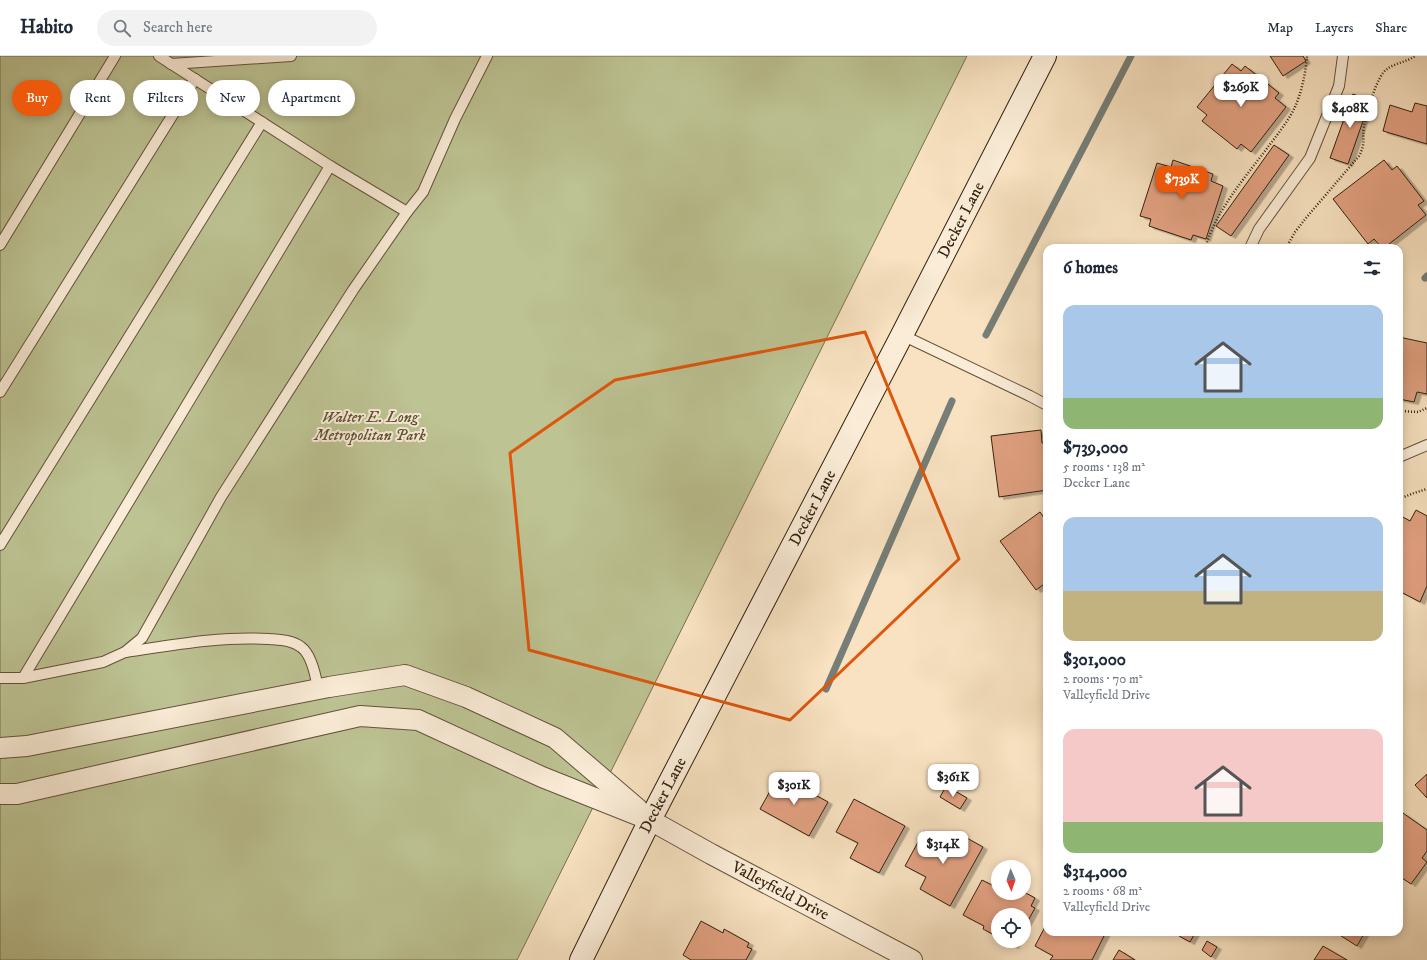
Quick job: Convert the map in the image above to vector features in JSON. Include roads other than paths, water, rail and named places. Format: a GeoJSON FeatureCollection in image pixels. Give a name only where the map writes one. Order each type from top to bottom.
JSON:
{"type":"FeatureCollection","features":[{"type":"Feature","properties":{"kind":"main road","name":"Decker Lane"},"geometry":{"type":"LineString","coordinates":[[581,960],[650,820],[1046,56]]}},
{"type":"Feature","properties":{"kind":"street"},"geometry":{"type":"LineString","coordinates":[[0,748],[27,746],[318,688],[405,675],[466,697],[555,738],[650,820]]}},
{"type":"Feature","properties":{"kind":"street"},"geometry":{"type":"LineString","coordinates":[[0,794],[17,794],[360,716],[418,720],[542,777],[650,820]]}},
{"type":"Feature","properties":{"kind":"street","name":"Valleyfield Drive"},"geometry":{"type":"LineString","coordinates":[[650,820],[718,858],[912,960]]}},
{"type":"Feature","properties":{"kind":"lane"},"geometry":{"type":"LineString","coordinates":[[0,244],[115,56]]}},
{"type":"Feature","properties":{"kind":"lane"},"geometry":{"type":"LineString","coordinates":[[159,56],[330,166],[407,212]]}},
{"type":"Feature","properties":{"kind":"lane"},"geometry":{"type":"LineString","coordinates":[[171,64],[291,56]]}},
{"type":"Feature","properties":{"kind":"lane"},"geometry":{"type":"LineString","coordinates":[[0,678],[22,678],[103,662],[125,652],[142,638],[221,497],[353,290],[407,212],[424,192],[455,119],[487,56]]}},
{"type":"Feature","properties":{"kind":"lane"},"geometry":{"type":"LineString","coordinates":[[1252,244],[1259,229],[1310,158],[1338,86],[1343,56]]}},
{"type":"Feature","properties":{"kind":"lane"},"geometry":{"type":"LineString","coordinates":[[0,392],[195,79]]}},
{"type":"Feature","properties":{"kind":"lane"},"geometry":{"type":"LineString","coordinates":[[0,545],[262,122]]}},
{"type":"Feature","properties":{"kind":"lane"},"geometry":{"type":"LineString","coordinates":[[22,678],[330,166]]}},
{"type":"Feature","properties":{"kind":"lane"},"geometry":{"type":"LineString","coordinates":[[902,335],[1043,404]]}},
{"type":"Feature","properties":{"kind":"lane"},"geometry":{"type":"LineString","coordinates":[[1403,453],[1427,445]]}},
{"type":"Feature","properties":{"kind":"lane"},"geometry":{"type":"LineString","coordinates":[[125,652],[201,640],[246,638],[289,641],[302,647],[313,665],[318,688]]}},
{"type":"Feature","properties":{"kind":"waterway"},"geometry":{"type":"LineString","coordinates":[[986,335],[1131,56]]}},
{"type":"Feature","properties":{"kind":"waterway"},"geometry":{"type":"LineString","coordinates":[[826,689],[952,401]]}},
{"type":"Feature","properties":{"kind":"park label","name":"Walter E. Long Metropolitan Park"},"geometry":{"type":"Point","coordinates":[370,426]}}]}
